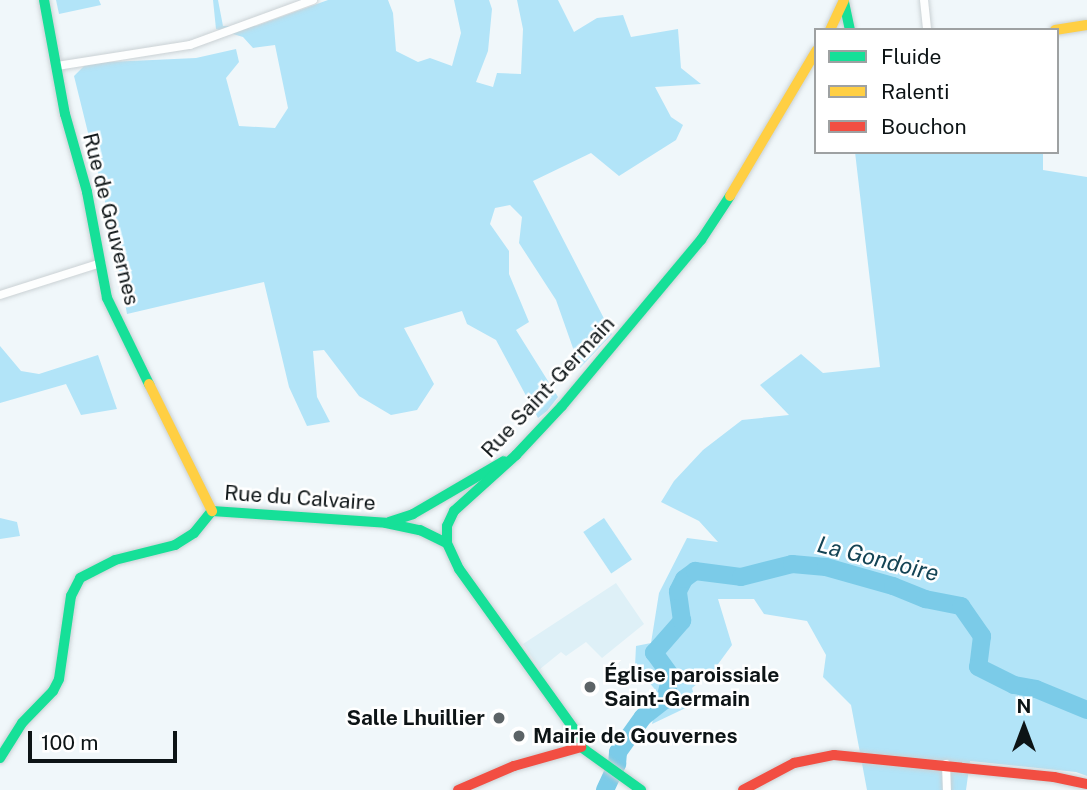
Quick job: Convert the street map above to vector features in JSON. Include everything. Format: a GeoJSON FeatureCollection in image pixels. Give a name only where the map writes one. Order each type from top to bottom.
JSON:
{"type":"FeatureCollection","features":[{"type":"Feature","properties":{"kind":"street","name":"Rue de Gouvernes"},"geometry":{"type":"LineString","coordinates":[[44,0],[107,298],[212,512]]}},
{"type":"Feature","properties":{"kind":"street"},"geometry":{"type":"LineString","coordinates":[[57,66],[190,45],[313,0]]}},
{"type":"Feature","properties":{"kind":"street"},"geometry":{"type":"LineString","coordinates":[[831,28],[844,0]]}},
{"type":"Feature","properties":{"kind":"street"},"geometry":{"type":"LineString","coordinates":[[844,0],[850,28]]}},
{"type":"Feature","properties":{"kind":"street"},"geometry":{"type":"LineString","coordinates":[[924,0],[927,28]]}},
{"type":"Feature","properties":{"kind":"street"},"geometry":{"type":"LineString","coordinates":[[1059,30],[1087,26]]}},
{"type":"Feature","properties":{"kind":"street","name":"Rue Saint-Germain"},"geometry":{"type":"LineString","coordinates":[[447,543],[447,526],[454,511],[562,406],[701,240],[728,201],[757,147],[814,54]]}},
{"type":"Feature","properties":{"kind":"street"},"geometry":{"type":"LineString","coordinates":[[0,295],[101,263]]}},
{"type":"Feature","properties":{"kind":"street","name":"Rue du Calvaire"},"geometry":{"type":"LineString","coordinates":[[386,523],[413,514],[484,471],[508,460]]}},
{"type":"Feature","properties":{"kind":"street"},"geometry":{"type":"LineString","coordinates":[[0,758],[22,723],[53,691],[59,679],[71,596],[80,578],[115,560],[175,545],[194,533],[212,512]]}},
{"type":"Feature","properties":{"kind":"street","name":"Rue du Calvaire"},"geometry":{"type":"LineString","coordinates":[[212,512],[386,523],[421,530],[447,543]]}},
{"type":"Feature","properties":{"kind":"street"},"geometry":{"type":"LineString","coordinates":[[447,543],[459,569],[574,729],[581,747],[641,790]]}},
{"type":"Feature","properties":{"kind":"street"},"geometry":{"type":"LineString","coordinates":[[457,790],[514,766],[581,747]]}},
{"type":"Feature","properties":{"kind":"street"},"geometry":{"type":"LineString","coordinates":[[743,790],[794,763],[834,755],[946,764],[1054,777],[1087,784]]}},
{"type":"Feature","properties":{"kind":"street"},"geometry":{"type":"LineString","coordinates":[[946,764],[947,790]]}},
{"type":"Feature","properties":{"kind":"shaded area"},"geometry":{"type":"Polygon","coordinates":[[[56,0],[99,0],[101,5],[59,14],[56,0]]]}},
{"type":"Feature","properties":{"kind":"shaded area"},"geometry":{"type":"Polygon","coordinates":[[[213,0],[218,0],[223,26],[256,26],[328,0],[388,0],[393,13],[396,51],[418,62],[430,58],[452,66],[461,33],[454,0],[489,0],[492,9],[488,51],[476,82],[493,87],[497,73],[521,74],[523,29],[517,0],[558,0],[574,32],[597,18],[623,15],[631,37],[678,29],[681,68],[701,84],[655,87],[671,117],[683,125],[676,140],[619,176],[591,153],[533,181],[612,334],[580,368],[556,300],[519,243],[522,217],[510,205],[495,208],[490,224],[509,251],[509,274],[529,322],[516,330],[558,397],[547,411],[538,418],[496,340],[467,324],[462,311],[404,328],[434,384],[417,410],[391,415],[359,396],[324,350],[313,351],[317,397],[330,422],[307,426],[289,387],[264,282],[127,314],[112,230],[74,76],[87,63],[196,58],[236,49],[239,62],[226,78],[239,126],[275,128],[288,108],[275,45],[253,48],[243,37],[216,29],[213,0]]]}},
{"type":"Feature","properties":{"kind":"shaded area"},"geometry":{"type":"Polygon","coordinates":[[[855,154],[1043,154],[1043,170],[1087,177],[1087,776],[1076,772],[970,761],[966,790],[867,790],[851,705],[823,677],[826,655],[807,621],[764,614],[754,599],[718,599],[732,645],[713,671],[692,688],[696,703],[652,724],[659,694],[635,666],[636,646],[651,643],[659,593],[687,538],[718,542],[699,521],[661,502],[674,481],[703,450],[742,420],[789,415],[760,385],[801,354],[823,373],[880,367],[855,154]]]}},
{"type":"Feature","properties":{"kind":"shaded area"},"geometry":{"type":"Polygon","coordinates":[[[0,346],[21,371],[39,374],[98,355],[117,409],[81,415],[66,384],[0,403],[0,346]]]}},
{"type":"Feature","properties":{"kind":"shaded area"},"geometry":{"type":"Polygon","coordinates":[[[0,518],[17,522],[20,536],[0,539],[0,518]]]}},
{"type":"Feature","properties":{"kind":"shaded area"},"geometry":{"type":"Polygon","coordinates":[[[604,518],[632,559],[611,573],[583,532],[604,518]]]}},
{"type":"Feature","properties":{"kind":"shaded area"},"geometry":{"type":"Polygon","coordinates":[[[616,583],[644,624],[602,658],[586,642],[566,656],[561,652],[540,669],[523,644],[616,583]]]}},
{"type":"Feature","properties":{"kind":"waterway","name":"La Gondoire"},"geometry":{"type":"LineString","coordinates":[[605,790],[617,764],[618,752],[643,717],[665,700],[671,676],[654,653],[682,621],[678,591],[684,579],[695,571],[741,577],[792,564],[826,567],[893,586],[925,599],[961,606],[982,636],[978,667],[1014,685],[1036,689],[1087,710]]}},
{"type":"Feature","properties":{"kind":"traffic: fast"},"geometry":{"type":"LineString","coordinates":[[44,0],[65,114],[87,192],[107,298],[149,384]]}},
{"type":"Feature","properties":{"kind":"traffic: fast"},"geometry":{"type":"LineString","coordinates":[[844,2],[850,28]]}},
{"type":"Feature","properties":{"kind":"traffic: fast"},"geometry":{"type":"LineString","coordinates":[[581,747],[574,729],[459,569],[447,543],[447,526],[454,511],[516,455],[562,406],[701,240],[730,196]]}},
{"type":"Feature","properties":{"kind":"traffic: fast"},"geometry":{"type":"LineString","coordinates":[[389,522],[413,514],[504,461]]}},
{"type":"Feature","properties":{"kind":"traffic: fast"},"geometry":{"type":"LineString","coordinates":[[212,511],[386,523],[420,530],[447,543]]}},
{"type":"Feature","properties":{"kind":"traffic: fast"},"geometry":{"type":"LineString","coordinates":[[0,758],[22,723],[53,691],[59,679],[71,596],[80,578],[115,560],[175,545],[194,533],[212,511]]}},
{"type":"Feature","properties":{"kind":"traffic: fast"},"geometry":{"type":"LineString","coordinates":[[581,747],[641,790]]}},
{"type":"Feature","properties":{"kind":"traffic: slow"},"geometry":{"type":"LineString","coordinates":[[831,28],[844,0]]}},
{"type":"Feature","properties":{"kind":"traffic: slow"},"geometry":{"type":"LineString","coordinates":[[1059,29],[1087,25]]}},
{"type":"Feature","properties":{"kind":"traffic: slow"},"geometry":{"type":"LineString","coordinates":[[730,196],[814,54]]}},
{"type":"Feature","properties":{"kind":"traffic: slow"},"geometry":{"type":"LineString","coordinates":[[149,384],[212,511]]}},
{"type":"Feature","properties":{"kind":"traffic: jam"},"geometry":{"type":"LineString","coordinates":[[458,790],[514,766],[581,747]]}},
{"type":"Feature","properties":{"kind":"traffic: jam"},"geometry":{"type":"LineString","coordinates":[[743,790],[794,763],[834,755],[1054,777],[1087,784]]}},
{"type":"Feature","properties":{"kind":"place","name":"Église paroissiale Saint-Germain"},"geometry":{"type":"Point","coordinates":[590,687]}},
{"type":"Feature","properties":{"kind":"place","name":"Salle Lhuillier"},"geometry":{"type":"Point","coordinates":[499,718]}},
{"type":"Feature","properties":{"kind":"place","name":"Mairie de Gouvernes"},"geometry":{"type":"Point","coordinates":[519,736]}}]}
